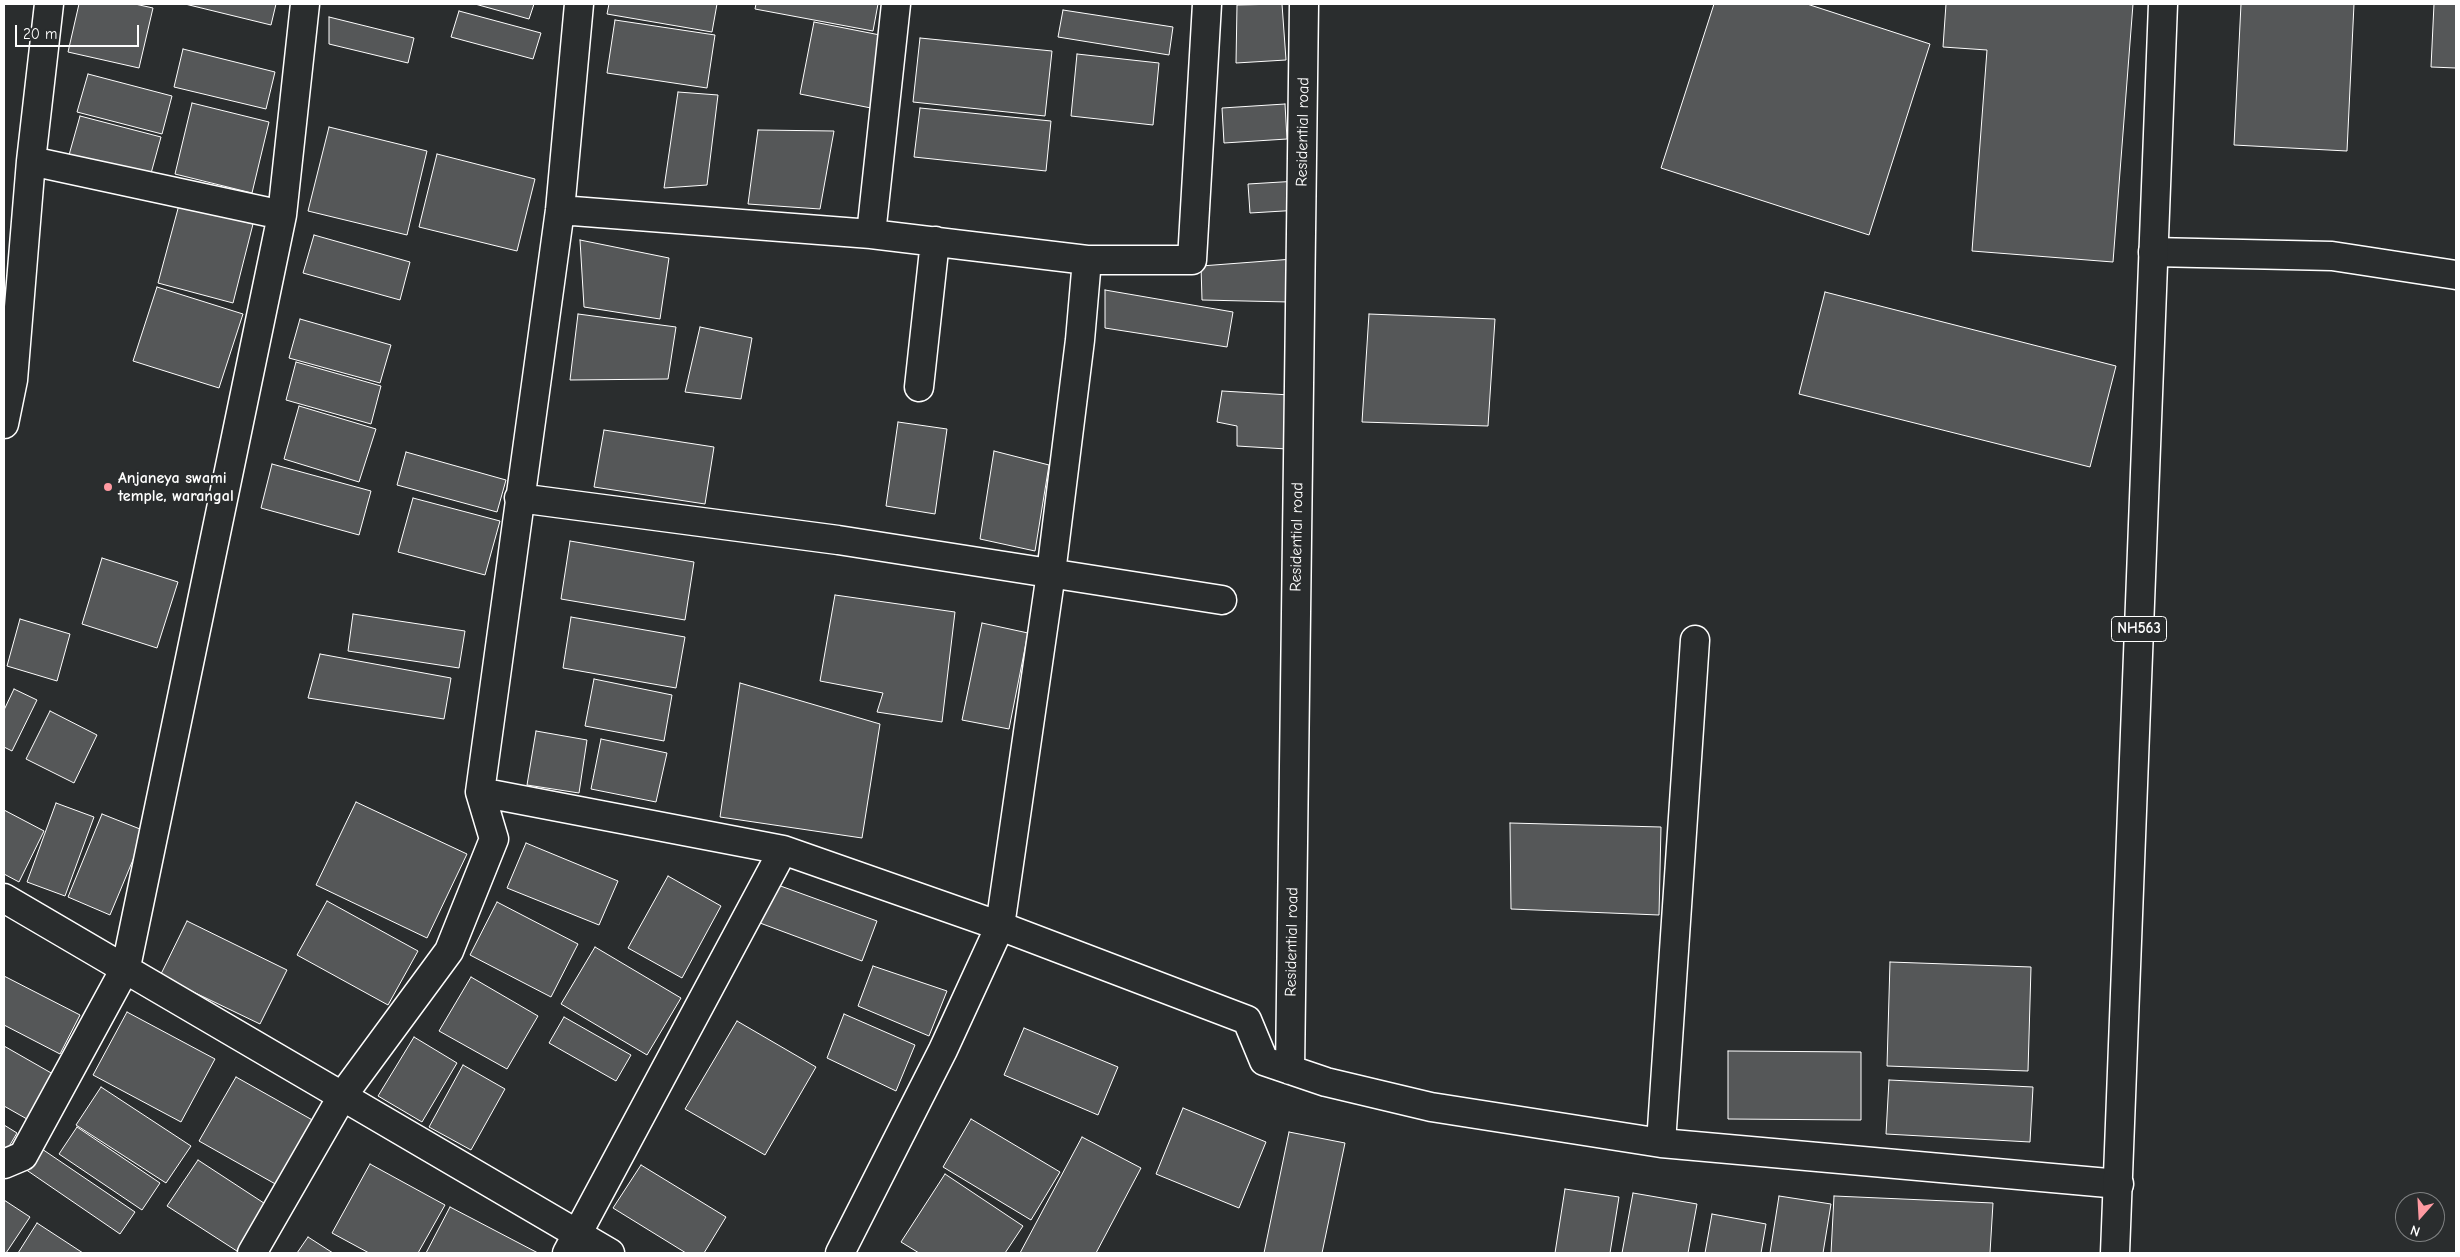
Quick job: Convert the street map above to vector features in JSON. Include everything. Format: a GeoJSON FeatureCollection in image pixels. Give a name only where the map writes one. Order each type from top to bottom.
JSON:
{"type":"FeatureCollection","features":[{"type":"Feature","properties":{"kind":"main road"},"geometry":{"type":"LineString","coordinates":[[4,424],[13,380],[31,161],[49,4]]}},
{"type":"Feature","properties":{"kind":"main road"},"geometry":{"type":"LineString","coordinates":[[4,1164],[23,1156],[126,968],[282,215],[305,4]]}},
{"type":"Feature","properties":{"kind":"main road"},"geometry":{"type":"LineString","coordinates":[[252,1253],[343,1095],[449,951],[494,839],[480,792],[560,210],[579,4]]}},
{"type":"Feature","properties":{"kind":"main road"},"geometry":{"type":"LineString","coordinates":[[871,234],[896,4]]}},
{"type":"Feature","properties":{"kind":"main road"},"geometry":{"type":"LineString","coordinates":[[560,210],[871,234],[1087,260],[1192,260],[1207,4]]}},
{"type":"Feature","properties":{"kind":"main road","name":"Residential road"},"geometry":{"type":"LineString","coordinates":[[1290,1070],[1304,4]]}},
{"type":"Feature","properties":{"kind":"main road","name":"NH563"},"geometry":{"type":"LineString","coordinates":[[2115,1253],[2163,4]]}},
{"type":"Feature","properties":{"kind":"main road"},"geometry":{"type":"LineString","coordinates":[[31,161],[282,215]]}},
{"type":"Feature","properties":{"kind":"main road"},"geometry":{"type":"LineString","coordinates":[[919,387],[935,241]]}},
{"type":"Feature","properties":{"kind":"main road"},"geometry":{"type":"LineString","coordinates":[[2153,252],[2332,256],[2456,275]]}},
{"type":"Feature","properties":{"kind":"main road"},"geometry":{"type":"LineString","coordinates":[[840,1253],[943,1050],[1000,926],[1051,573],[1080,340],[1087,260]]}},
{"type":"Feature","properties":{"kind":"main road"},"geometry":{"type":"LineString","coordinates":[[519,498],[838,540],[1222,600]]}},
{"type":"Feature","properties":{"kind":"main road"},"geometry":{"type":"LineString","coordinates":[[1662,1144],[1695,640]]}},
{"type":"Feature","properties":{"kind":"main road"},"geometry":{"type":"LineString","coordinates":[[480,792],[783,850],[1000,926],[1247,1020],[1264,1061],[1326,1082],[1431,1107],[1662,1144],[2119,1184]]}},
{"type":"Feature","properties":{"kind":"main road"},"geometry":{"type":"LineString","coordinates":[[572,1244],[783,850]]}},
{"type":"Feature","properties":{"kind":"main road"},"geometry":{"type":"LineString","coordinates":[[4,898],[343,1095],[572,1244],[610,1253]]}},
{"type":"Feature","properties":{"kind":"building"},"geometry":{"type":"Polygon","coordinates":[[[79,4],[135,4],[153,8],[139,68],[68,52],[79,4]]]}},
{"type":"Feature","properties":{"kind":"building"},"geometry":{"type":"Polygon","coordinates":[[[185,4],[276,4],[271,25],[185,4]]]}},
{"type":"Feature","properties":{"kind":"building"},"geometry":{"type":"Polygon","coordinates":[[[475,4],[534,4],[529,19],[475,4]]]}},
{"type":"Feature","properties":{"kind":"building"},"geometry":{"type":"Polygon","coordinates":[[[609,4],[717,4],[712,32],[607,14],[609,4]]]}},
{"type":"Feature","properties":{"kind":"building"},"geometry":{"type":"Polygon","coordinates":[[[756,4],[878,4],[873,31],[755,9],[756,4]]]}},
{"type":"Feature","properties":{"kind":"building"},"geometry":{"type":"Polygon","coordinates":[[[1282,4],[1286,60],[1236,63],[1237,5],[1282,4]]]}},
{"type":"Feature","properties":{"kind":"building"},"geometry":{"type":"Polygon","coordinates":[[[1714,4],[1807,4],[1930,44],[1869,235],[1661,168],[1714,4]]]}},
{"type":"Feature","properties":{"kind":"building"},"geometry":{"type":"Polygon","coordinates":[[[1946,4],[2133,4],[2113,262],[1972,251],[1987,50],[1943,47],[1946,4]]]}},
{"type":"Feature","properties":{"kind":"building"},"geometry":{"type":"Polygon","coordinates":[[[2241,4],[2354,4],[2347,151],[2234,145],[2241,4]]]}},
{"type":"Feature","properties":{"kind":"building"},"geometry":{"type":"Polygon","coordinates":[[[2434,4],[2456,4],[2456,68],[2431,67],[2434,4]]]}},
{"type":"Feature","properties":{"kind":"building"},"geometry":{"type":"Polygon","coordinates":[[[1063,10],[1173,27],[1169,55],[1058,37],[1063,10]]]}},
{"type":"Feature","properties":{"kind":"building"},"geometry":{"type":"Polygon","coordinates":[[[459,11],[541,33],[533,59],[451,37],[459,11]]]}},
{"type":"Feature","properties":{"kind":"building"},"geometry":{"type":"Polygon","coordinates":[[[329,17],[414,38],[408,63],[329,44],[329,17]]]}},
{"type":"Feature","properties":{"kind":"building"},"geometry":{"type":"Polygon","coordinates":[[[615,20],[715,35],[707,88],[607,73],[615,20]]]}},
{"type":"Feature","properties":{"kind":"building"},"geometry":{"type":"Polygon","coordinates":[[[814,22],[885,36],[871,108],[800,94],[814,22]]]}},
{"type":"Feature","properties":{"kind":"building"},"geometry":{"type":"Polygon","coordinates":[[[920,38],[1052,51],[1045,116],[913,102],[920,38]]]}},
{"type":"Feature","properties":{"kind":"building"},"geometry":{"type":"Polygon","coordinates":[[[183,49],[275,72],[266,109],[174,87],[183,49]]]}},
{"type":"Feature","properties":{"kind":"building"},"geometry":{"type":"Polygon","coordinates":[[[1077,54],[1159,63],[1153,125],[1071,116],[1077,54]]]}},
{"type":"Feature","properties":{"kind":"building"},"geometry":{"type":"Polygon","coordinates":[[[88,74],[172,96],[162,134],[77,112],[88,74]]]}},
{"type":"Feature","properties":{"kind":"building"},"geometry":{"type":"Polygon","coordinates":[[[678,92],[718,95],[707,185],[664,188],[678,92]]]}},
{"type":"Feature","properties":{"kind":"building"},"geometry":{"type":"Polygon","coordinates":[[[192,103],[269,122],[252,193],[175,174],[192,103]]]}},
{"type":"Feature","properties":{"kind":"building"},"geometry":{"type":"Polygon","coordinates":[[[1285,104],[1287,139],[1224,143],[1222,108],[1285,104]]]}},
{"type":"Feature","properties":{"kind":"building"},"geometry":{"type":"Polygon","coordinates":[[[920,108],[1051,121],[1046,171],[914,157],[920,108]]]}},
{"type":"Feature","properties":{"kind":"building"},"geometry":{"type":"Polygon","coordinates":[[[80,116],[161,137],[150,177],[69,155],[80,116]]]}},
{"type":"Feature","properties":{"kind":"building"},"geometry":{"type":"Polygon","coordinates":[[[329,127],[427,151],[407,235],[308,211],[329,127]]]}},
{"type":"Feature","properties":{"kind":"building"},"geometry":{"type":"Polygon","coordinates":[[[758,130],[834,131],[820,209],[748,204],[758,130]]]}},
{"type":"Feature","properties":{"kind":"building"},"geometry":{"type":"Polygon","coordinates":[[[437,154],[535,179],[517,251],[419,227],[437,154]]]}},
{"type":"Feature","properties":{"kind":"building"},"geometry":{"type":"Polygon","coordinates":[[[1298,181],[1300,210],[1250,213],[1248,184],[1298,181]]]}},
{"type":"Feature","properties":{"kind":"building"},"geometry":{"type":"Polygon","coordinates":[[[179,205],[253,224],[233,303],[158,283],[179,205]]]}},
{"type":"Feature","properties":{"kind":"building"},"geometry":{"type":"Polygon","coordinates":[[[314,235],[410,262],[400,300],[303,273],[314,235]]]}},
{"type":"Feature","properties":{"kind":"building"},"geometry":{"type":"Polygon","coordinates":[[[580,240],[669,258],[660,319],[584,307],[580,240]]]}},
{"type":"Feature","properties":{"kind":"building"},"geometry":{"type":"Polygon","coordinates":[[[1293,259],[1289,302],[1202,300],[1201,266],[1293,259]]]}},
{"type":"Feature","properties":{"kind":"building"},"geometry":{"type":"Polygon","coordinates":[[[157,287],[243,314],[219,388],[133,361],[157,287]]]}},
{"type":"Feature","properties":{"kind":"building"},"geometry":{"type":"Polygon","coordinates":[[[1105,290],[1233,312],[1227,347],[1105,328],[1105,290]]]}},
{"type":"Feature","properties":{"kind":"building"},"geometry":{"type":"Polygon","coordinates":[[[1825,292],[2116,366],[2090,467],[1799,394],[1825,292]]]}},
{"type":"Feature","properties":{"kind":"building"},"geometry":{"type":"Polygon","coordinates":[[[578,314],[676,327],[668,379],[570,380],[578,314]]]}},
{"type":"Feature","properties":{"kind":"building"},"geometry":{"type":"Polygon","coordinates":[[[1369,314],[1495,319],[1488,426],[1362,422],[1369,314]]]}},
{"type":"Feature","properties":{"kind":"building"},"geometry":{"type":"Polygon","coordinates":[[[300,319],[391,345],[380,383],[289,358],[300,319]]]}},
{"type":"Feature","properties":{"kind":"building"},"geometry":{"type":"Polygon","coordinates":[[[700,327],[752,338],[741,399],[685,392],[700,327]]]}},
{"type":"Feature","properties":{"kind":"building"},"geometry":{"type":"Polygon","coordinates":[[[296,362],[381,386],[371,424],[286,400],[296,362]]]}},
{"type":"Feature","properties":{"kind":"building"},"geometry":{"type":"Polygon","coordinates":[[[1222,391],[1290,395],[1287,449],[1237,446],[1237,426],[1217,422],[1222,391]]]}},
{"type":"Feature","properties":{"kind":"building"},"geometry":{"type":"Polygon","coordinates":[[[299,406],[376,429],[359,482],[284,459],[299,406]]]}},
{"type":"Feature","properties":{"kind":"building"},"geometry":{"type":"Polygon","coordinates":[[[898,422],[947,429],[935,514],[886,506],[898,422]]]}},
{"type":"Feature","properties":{"kind":"building"},"geometry":{"type":"Polygon","coordinates":[[[604,430],[714,447],[705,504],[594,487],[604,430]]]}},
{"type":"Feature","properties":{"kind":"building"},"geometry":{"type":"Polygon","coordinates":[[[994,451],[1049,465],[1035,551],[980,539],[994,451]]]}},
{"type":"Feature","properties":{"kind":"building"},"geometry":{"type":"Polygon","coordinates":[[[406,452],[506,480],[497,512],[397,485],[406,452]]]}},
{"type":"Feature","properties":{"kind":"building"},"geometry":{"type":"Polygon","coordinates":[[[272,464],[371,491],[359,535],[261,508],[272,464]]]}},
{"type":"Feature","properties":{"kind":"building"},"geometry":{"type":"Polygon","coordinates":[[[413,498],[500,521],[485,575],[398,552],[413,498]]]}},
{"type":"Feature","properties":{"kind":"building"},"geometry":{"type":"Polygon","coordinates":[[[570,541],[694,562],[685,620],[561,599],[570,541]]]}},
{"type":"Feature","properties":{"kind":"building"},"geometry":{"type":"Polygon","coordinates":[[[102,558],[178,582],[157,648],[82,624],[102,558]]]}},
{"type":"Feature","properties":{"kind":"building"},"geometry":{"type":"Polygon","coordinates":[[[835,595],[955,612],[942,722],[877,712],[883,693],[820,681],[835,595]]]}},
{"type":"Feature","properties":{"kind":"building"},"geometry":{"type":"Polygon","coordinates":[[[353,614],[465,631],[459,668],[348,651],[353,614]]]}},
{"type":"Feature","properties":{"kind":"building"},"geometry":{"type":"Polygon","coordinates":[[[571,617],[685,637],[676,688],[563,668],[571,617]]]}},
{"type":"Feature","properties":{"kind":"building"},"geometry":{"type":"Polygon","coordinates":[[[20,619],[70,634],[57,681],[7,666],[20,619]]]}},
{"type":"Feature","properties":{"kind":"building"},"geometry":{"type":"Polygon","coordinates":[[[982,623],[1028,633],[1009,729],[962,720],[982,623]]]}},
{"type":"Feature","properties":{"kind":"building"},"geometry":{"type":"Polygon","coordinates":[[[320,654],[451,678],[444,719],[308,698],[320,654]]]}},
{"type":"Feature","properties":{"kind":"building"},"geometry":{"type":"Polygon","coordinates":[[[594,679],[672,695],[664,741],[585,726],[594,679]]]}},
{"type":"Feature","properties":{"kind":"building"},"geometry":{"type":"Polygon","coordinates":[[[740,683],[880,724],[862,838],[720,817],[740,683]]]}},
{"type":"Feature","properties":{"kind":"building"},"geometry":{"type":"Polygon","coordinates":[[[14,689],[37,700],[12,751],[4,747],[4,710],[14,689]]]}},
{"type":"Feature","properties":{"kind":"building"},"geometry":{"type":"Polygon","coordinates":[[[50,711],[97,735],[74,783],[26,759],[50,711]]]}},
{"type":"Feature","properties":{"kind":"building"},"geometry":{"type":"Polygon","coordinates":[[[536,731],[587,740],[579,793],[527,785],[536,731]]]}},
{"type":"Feature","properties":{"kind":"building"},"geometry":{"type":"Polygon","coordinates":[[[601,739],[667,753],[656,802],[591,789],[601,739]]]}},
{"type":"Feature","properties":{"kind":"building"},"geometry":{"type":"Polygon","coordinates":[[[356,802],[467,854],[427,938],[316,885],[356,802]]]}},
{"type":"Feature","properties":{"kind":"building"},"geometry":{"type":"Polygon","coordinates":[[[56,803],[94,817],[65,896],[27,882],[56,803]]]}},
{"type":"Feature","properties":{"kind":"building"},"geometry":{"type":"Polygon","coordinates":[[[4,810],[44,831],[19,882],[4,874],[4,810]]]}},
{"type":"Feature","properties":{"kind":"building"},"geometry":{"type":"Polygon","coordinates":[[[102,814],[145,831],[110,915],[68,897],[102,814]]]}},
{"type":"Feature","properties":{"kind":"building"},"geometry":{"type":"Polygon","coordinates":[[[1510,823],[1661,827],[1659,915],[1511,909],[1510,823]]]}},
{"type":"Feature","properties":{"kind":"building"},"geometry":{"type":"Polygon","coordinates":[[[526,843],[618,881],[599,925],[507,888],[526,843]]]}},
{"type":"Feature","properties":{"kind":"building"},"geometry":{"type":"Polygon","coordinates":[[[668,876],[721,906],[682,978],[628,948],[668,876]]]}},
{"type":"Feature","properties":{"kind":"building"},"geometry":{"type":"Polygon","coordinates":[[[775,884],[877,921],[862,961],[760,923],[775,884]]]}},
{"type":"Feature","properties":{"kind":"building"},"geometry":{"type":"Polygon","coordinates":[[[327,901],[418,951],[388,1005],[297,955],[327,901]]]}},
{"type":"Feature","properties":{"kind":"building"},"geometry":{"type":"Polygon","coordinates":[[[497,902],[578,944],[551,997],[470,955],[497,902]]]}},
{"type":"Feature","properties":{"kind":"building"},"geometry":{"type":"Polygon","coordinates":[[[187,921],[287,970],[260,1024],[160,976],[187,921]]]}},
{"type":"Feature","properties":{"kind":"building"},"geometry":{"type":"Polygon","coordinates":[[[595,947],[681,998],[647,1055],[561,1004],[595,947]]]}},
{"type":"Feature","properties":{"kind":"building"},"geometry":{"type":"Polygon","coordinates":[[[1890,962],[2031,967],[2028,1071],[1887,1066],[1890,962]]]}},
{"type":"Feature","properties":{"kind":"building"},"geometry":{"type":"Polygon","coordinates":[[[873,966],[947,991],[929,1036],[858,1006],[873,966]]]}},
{"type":"Feature","properties":{"kind":"building"},"geometry":{"type":"Polygon","coordinates":[[[4,976],[80,1015],[60,1054],[4,1025],[4,976]]]}},
{"type":"Feature","properties":{"kind":"building"},"geometry":{"type":"Polygon","coordinates":[[[471,977],[538,1016],[507,1069],[439,1031],[471,977]]]}},
{"type":"Feature","properties":{"kind":"building"},"geometry":{"type":"Polygon","coordinates":[[[127,1012],[215,1059],[181,1122],[93,1075],[127,1012]]]}},
{"type":"Feature","properties":{"kind":"building"},"geometry":{"type":"Polygon","coordinates":[[[844,1014],[915,1045],[896,1091],[827,1058],[844,1014]]]}},
{"type":"Feature","properties":{"kind":"building"},"geometry":{"type":"Polygon","coordinates":[[[564,1017],[631,1055],[616,1081],[549,1043],[564,1017]]]}},
{"type":"Feature","properties":{"kind":"building"},"geometry":{"type":"Polygon","coordinates":[[[737,1021],[816,1067],[765,1155],[685,1109],[737,1021]]]}},
{"type":"Feature","properties":{"kind":"building"},"geometry":{"type":"Polygon","coordinates":[[[1024,1028],[1118,1067],[1098,1115],[1004,1075],[1024,1028]]]}},
{"type":"Feature","properties":{"kind":"building"},"geometry":{"type":"Polygon","coordinates":[[[414,1037],[457,1063],[422,1122],[378,1096],[414,1037]]]}},
{"type":"Feature","properties":{"kind":"building"},"geometry":{"type":"Polygon","coordinates":[[[4,1046],[60,1078],[34,1123],[4,1106],[4,1046]]]}},
{"type":"Feature","properties":{"kind":"building"},"geometry":{"type":"Polygon","coordinates":[[[1728,1051],[1861,1052],[1861,1120],[1728,1119],[1728,1051]]]}},
{"type":"Feature","properties":{"kind":"building"},"geometry":{"type":"Polygon","coordinates":[[[463,1065],[505,1089],[471,1150],[429,1127],[463,1065]]]}},
{"type":"Feature","properties":{"kind":"building"},"geometry":{"type":"Polygon","coordinates":[[[236,1077],[323,1126],[286,1190],[199,1141],[236,1077]]]}},
{"type":"Feature","properties":{"kind":"building"},"geometry":{"type":"Polygon","coordinates":[[[1889,1080],[2033,1087],[2030,1142],[1886,1134],[1889,1080]]]}},
{"type":"Feature","properties":{"kind":"building"},"geometry":{"type":"Polygon","coordinates":[[[101,1087],[191,1146],[166,1183],[76,1125],[101,1087]]]}},
{"type":"Feature","properties":{"kind":"building"},"geometry":{"type":"Polygon","coordinates":[[[1183,1108],[1266,1142],[1239,1208],[1156,1174],[1183,1108]]]}},
{"type":"Feature","properties":{"kind":"building"},"geometry":{"type":"Polygon","coordinates":[[[971,1119],[1060,1172],[1031,1220],[943,1167],[971,1119]]]}},
{"type":"Feature","properties":{"kind":"building"},"geometry":{"type":"Polygon","coordinates":[[[4,1125],[17,1133],[4,1155],[4,1125]]]}},
{"type":"Feature","properties":{"kind":"building"},"geometry":{"type":"Polygon","coordinates":[[[77,1127],[160,1183],[142,1210],[59,1154],[77,1127]]]}},
{"type":"Feature","properties":{"kind":"building"},"geometry":{"type":"Polygon","coordinates":[[[1289,1132],[1345,1143],[1322,1253],[1264,1253],[1289,1132]]]}},
{"type":"Feature","properties":{"kind":"building"},"geometry":{"type":"Polygon","coordinates":[[[1082,1137],[1141,1168],[1096,1253],[1020,1253],[1082,1137]]]}},
{"type":"Feature","properties":{"kind":"building"},"geometry":{"type":"Polygon","coordinates":[[[39,1147],[135,1212],[120,1234],[25,1169],[39,1147]]]}},
{"type":"Feature","properties":{"kind":"building"},"geometry":{"type":"Polygon","coordinates":[[[198,1160],[273,1209],[240,1253],[167,1206],[198,1160]]]}},
{"type":"Feature","properties":{"kind":"building"},"geometry":{"type":"Polygon","coordinates":[[[370,1164],[445,1205],[418,1253],[369,1253],[332,1233],[370,1164]]]}},
{"type":"Feature","properties":{"kind":"building"},"geometry":{"type":"Polygon","coordinates":[[[641,1165],[726,1217],[704,1253],[686,1253],[613,1208],[641,1165]]]}},
{"type":"Feature","properties":{"kind":"building"},"geometry":{"type":"Polygon","coordinates":[[[945,1174],[1023,1226],[1005,1253],[919,1253],[901,1242],[945,1174]]]}},
{"type":"Feature","properties":{"kind":"building"},"geometry":{"type":"Polygon","coordinates":[[[1565,1189],[1619,1197],[1610,1253],[1555,1253],[1565,1189]]]}},
{"type":"Feature","properties":{"kind":"building"},"geometry":{"type":"Polygon","coordinates":[[[1633,1193],[1697,1204],[1688,1253],[1622,1253],[1633,1193]]]}},
{"type":"Feature","properties":{"kind":"building"},"geometry":{"type":"Polygon","coordinates":[[[1779,1196],[1831,1204],[1823,1253],[1770,1253],[1779,1196]]]}},
{"type":"Feature","properties":{"kind":"building"},"geometry":{"type":"Polygon","coordinates":[[[1834,1196],[1993,1203],[1990,1253],[1831,1253],[1834,1196]]]}},
{"type":"Feature","properties":{"kind":"building"},"geometry":{"type":"Polygon","coordinates":[[[4,1200],[30,1217],[6,1253],[4,1253],[4,1200]]]}},
{"type":"Feature","properties":{"kind":"building"},"geometry":{"type":"Polygon","coordinates":[[[450,1207],[538,1253],[426,1253],[450,1207]]]}},
{"type":"Feature","properties":{"kind":"building"},"geometry":{"type":"Polygon","coordinates":[[[1712,1214],[1766,1224],[1761,1253],[1705,1253],[1712,1214]]]}},
{"type":"Feature","properties":{"kind":"building"},"geometry":{"type":"Polygon","coordinates":[[[37,1223],[83,1253],[18,1253],[37,1223]]]}},
{"type":"Feature","properties":{"kind":"building"},"geometry":{"type":"Polygon","coordinates":[[[308,1237],[333,1253],[297,1253],[308,1237]]]}},
{"type":"Feature","properties":{"kind":"place","name":"Anjaneya swami temple, warangal"},"geometry":{"type":"Point","coordinates":[108,487]}}]}
